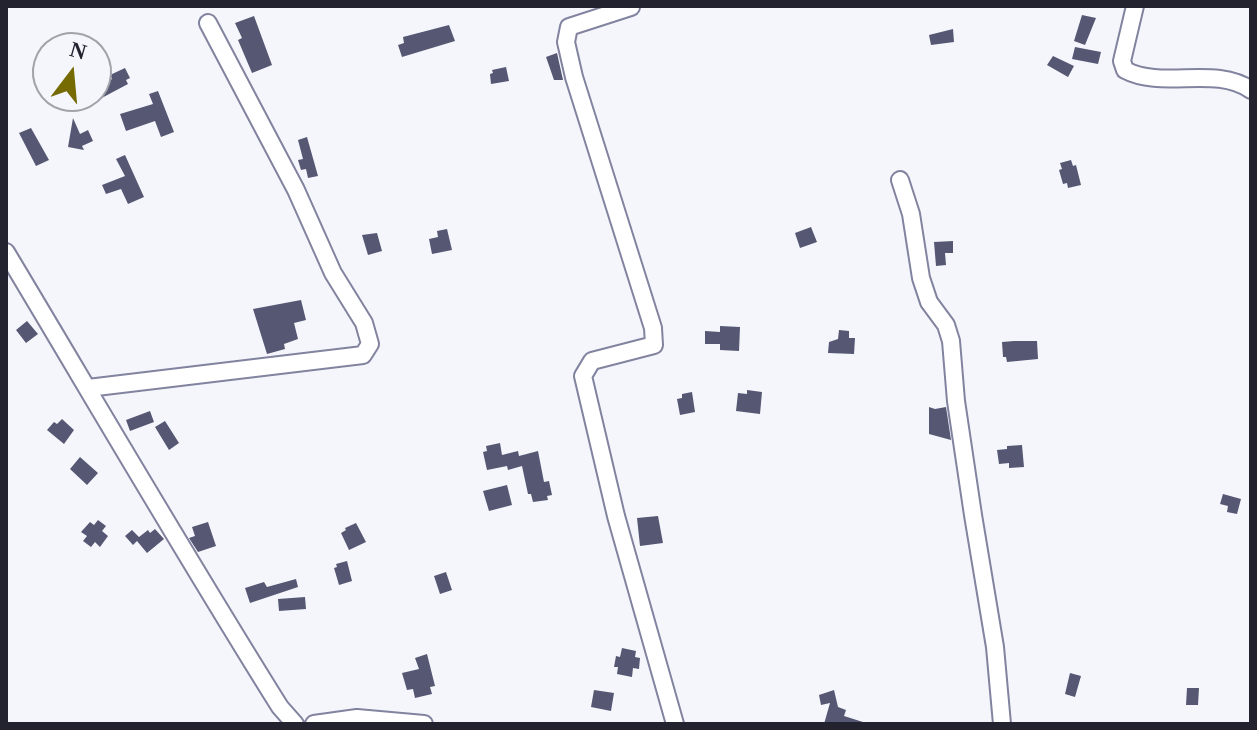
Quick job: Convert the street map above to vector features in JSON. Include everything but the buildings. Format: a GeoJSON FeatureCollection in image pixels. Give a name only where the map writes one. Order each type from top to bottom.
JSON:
{"type":"FeatureCollection","features":[{"type":"Feature","properties":{"kind":"street"},"geometry":{"type":"LineString","coordinates":[[1135,6],[1122,61],[1125,70],[1149,78],[1232,82],[1251,90]]}},
{"type":"Feature","properties":{"kind":"street"},"geometry":{"type":"LineString","coordinates":[[631,7],[569,27],[566,42],[578,91],[653,328],[654,345],[592,361],[583,376],[616,516],[675,724]]}},
{"type":"Feature","properties":{"kind":"street"},"geometry":{"type":"LineString","coordinates":[[88,388],[363,355],[370,344],[364,323],[333,273],[296,190],[208,23]]}},
{"type":"Feature","properties":{"kind":"street"},"geometry":{"type":"LineString","coordinates":[[900,180],[911,214],[925,290],[929,302],[946,325],[951,341],[956,401],[995,647],[1002,724]]}},
{"type":"Feature","properties":{"kind":"street"},"geometry":{"type":"LineString","coordinates":[[6,252],[184,553],[280,707],[295,724]]}},
{"type":"Feature","properties":{"kind":"street"},"geometry":{"type":"LineString","coordinates":[[314,724],[357,718],[424,724]]}}]}
